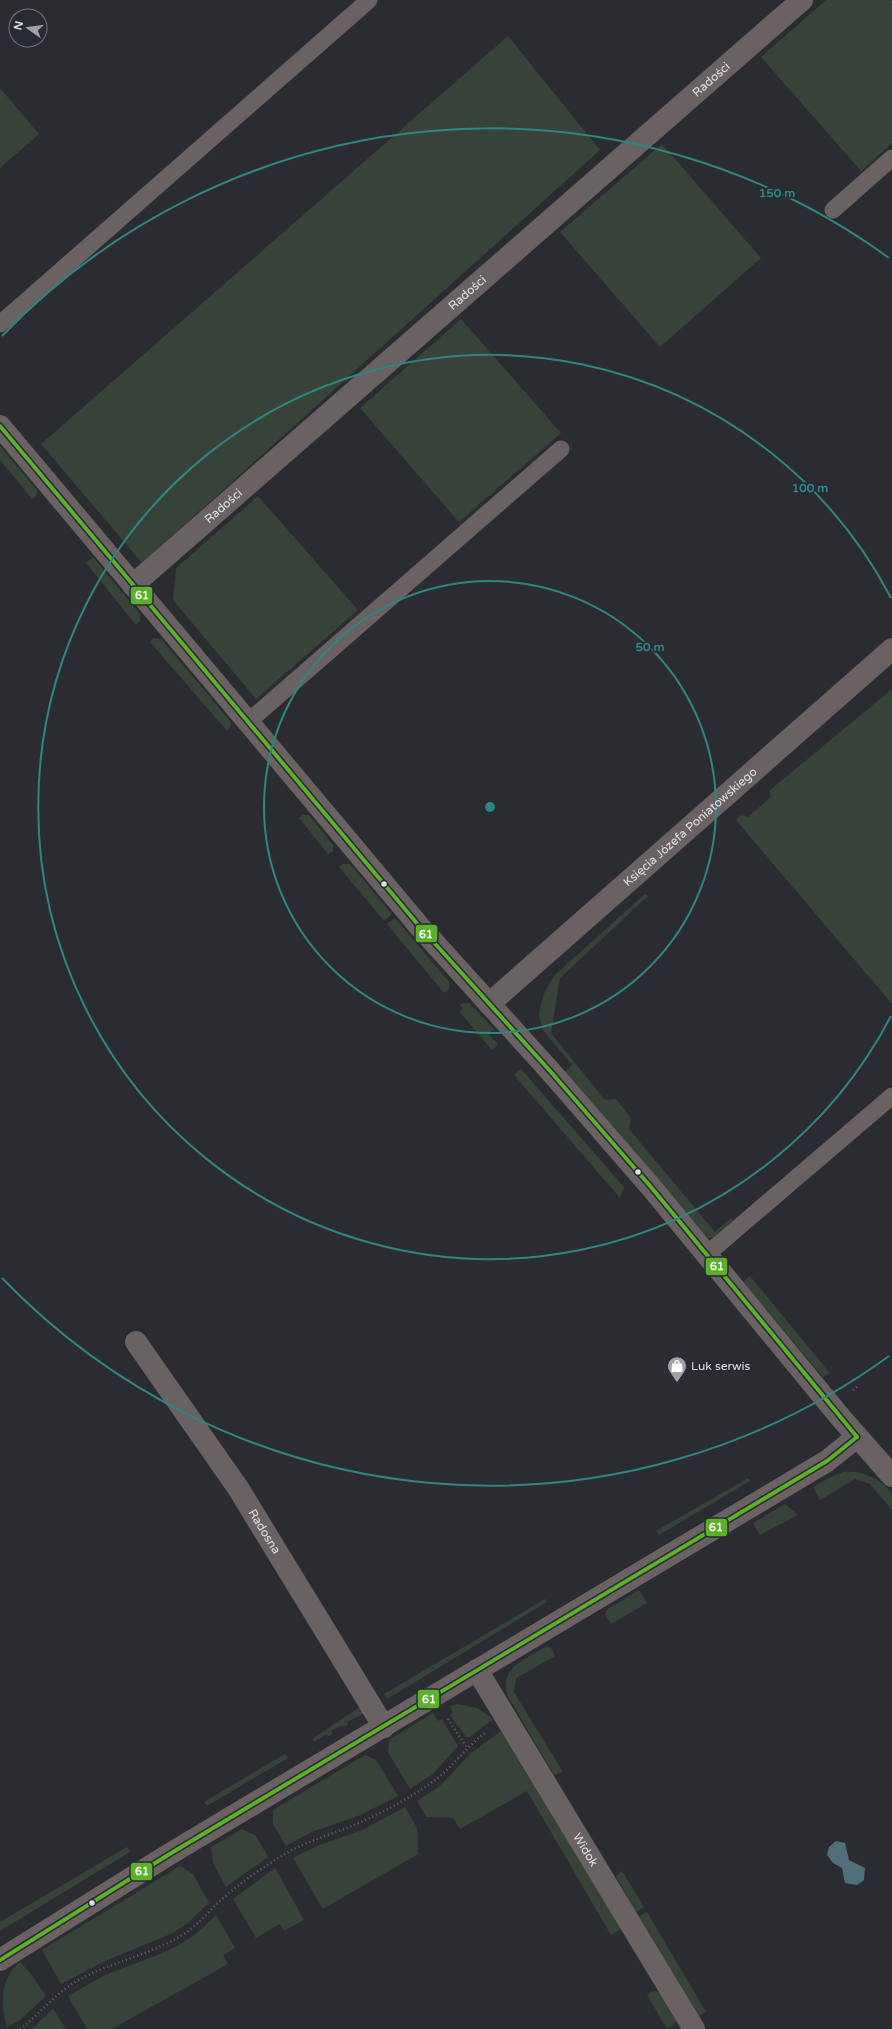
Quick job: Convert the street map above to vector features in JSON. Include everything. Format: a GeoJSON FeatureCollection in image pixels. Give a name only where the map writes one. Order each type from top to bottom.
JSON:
{"type":"FeatureCollection","features":[{"type":"Feature","properties":{"kind":"street","name":"Radości"},"geometry":{"type":"LineString","coordinates":[[133,585],[802,0]]}},
{"type":"Feature","properties":{"kind":"street"},"geometry":{"type":"LineString","coordinates":[[0,426],[403,908],[488,1004],[556,1077],[857,1437],[892,1476]]}},
{"type":"Feature","properties":{"kind":"street","name":"Księcia Józefa Poniatowskiego"},"geometry":{"type":"LineString","coordinates":[[488,1004],[892,649]]}},
{"type":"Feature","properties":{"kind":"street","name":"Radosna"},"geometry":{"type":"LineString","coordinates":[[136,1342],[238,1488],[384,1727]]}},
{"type":"Feature","properties":{"kind":"street"},"geometry":{"type":"LineString","coordinates":[[0,1960],[163,1859],[828,1461],[857,1437]]}},
{"type":"Feature","properties":{"kind":"street","name":"Widok"},"geometry":{"type":"LineString","coordinates":[[477,1670],[694,2029]]}},
{"type":"Feature","properties":{"kind":"lane"},"geometry":{"type":"LineString","coordinates":[[0,324],[369,0]]}},
{"type":"Feature","properties":{"kind":"lane"},"geometry":{"type":"LineString","coordinates":[[833,210],[892,158]]}},
{"type":"Feature","properties":{"kind":"lane"},"geometry":{"type":"LineString","coordinates":[[248,722],[561,448]]}},
{"type":"Feature","properties":{"kind":"lane"},"geometry":{"type":"LineString","coordinates":[[706,1255],[892,1096]]}},
{"type":"Feature","properties":{"kind":"path"},"geometry":{"type":"LineString","coordinates":[[445,1715],[466,1748]]}},
{"type":"Feature","properties":{"kind":"path"},"geometry":{"type":"LineString","coordinates":[[20,2029],[75,1982],[102,1969],[157,1948],[189,1930],[221,1900],[247,1879],[290,1852],[313,1840],[368,1819],[436,1780],[466,1748],[507,1719]]}},
{"type":"Feature","properties":{"kind":"shaded area"},"geometry":{"type":"Polygon","coordinates":[[[826,0],[890,0],[892,2],[892,143],[861,171],[761,57],[826,0]]]}},
{"type":"Feature","properties":{"kind":"shaded area"},"geometry":{"type":"Polygon","coordinates":[[[508,36],[600,150],[142,563],[41,444],[508,36]]]}},
{"type":"Feature","properties":{"kind":"shaded area"},"geometry":{"type":"Polygon","coordinates":[[[0,88],[39,134],[0,168],[0,88]]]}},
{"type":"Feature","properties":{"kind":"shaded area"},"geometry":{"type":"Polygon","coordinates":[[[662,144],[761,258],[660,347],[560,232],[662,144]]]}},
{"type":"Feature","properties":{"kind":"shaded area"},"geometry":{"type":"Polygon","coordinates":[[[461,319],[561,433],[459,522],[360,408],[461,319]]]}},
{"type":"Feature","properties":{"kind":"shaded area"},"geometry":{"type":"Polygon","coordinates":[[[0,446],[37,490],[36,497],[32,499],[0,460],[0,446]]]}},
{"type":"Feature","properties":{"kind":"shaded area"},"geometry":{"type":"Polygon","coordinates":[[[258,496],[358,610],[256,699],[173,600],[176,568],[258,496]]]}},
{"type":"Feature","properties":{"kind":"shaded area"},"geometry":{"type":"Polygon","coordinates":[[[93,557],[140,614],[140,621],[136,625],[86,563],[93,557]]]}},
{"type":"Feature","properties":{"kind":"shaded area"},"geometry":{"type":"Polygon","coordinates":[[[154,638],[161,639],[231,722],[230,728],[227,731],[150,642],[154,638]]]}},
{"type":"Feature","properties":{"kind":"shaded area"},"geometry":{"type":"Polygon","coordinates":[[[892,689],[892,1004],[736,820],[741,815],[748,817],[771,797],[769,791],[892,689]]]}},
{"type":"Feature","properties":{"kind":"shaded area"},"geometry":{"type":"Polygon","coordinates":[[[303,815],[309,815],[333,845],[333,851],[328,854],[299,818],[303,815]]]}},
{"type":"Feature","properties":{"kind":"shaded area"},"geometry":{"type":"Polygon","coordinates":[[[343,864],[350,864],[392,914],[384,921],[339,867],[343,864]]]}},
{"type":"Feature","properties":{"kind":"shaded area"},"geometry":{"type":"Polygon","coordinates":[[[645,894],[648,896],[560,978],[551,1033],[605,1100],[616,1099],[631,1118],[629,1129],[715,1232],[731,1218],[733,1220],[712,1238],[707,1238],[565,1072],[572,1065],[542,1029],[539,1014],[543,996],[556,974],[645,894]]]}},
{"type":"Feature","properties":{"kind":"shaded area"},"geometry":{"type":"Polygon","coordinates":[[[395,918],[449,982],[449,989],[444,993],[387,924],[395,918]]]}},
{"type":"Feature","properties":{"kind":"shaded area"},"geometry":{"type":"Polygon","coordinates":[[[463,1003],[469,1003],[494,1029],[489,1035],[498,1044],[492,1050],[460,1012],[463,1008],[460,1005],[463,1003]]]}},
{"type":"Feature","properties":{"kind":"shaded area"},"geometry":{"type":"Polygon","coordinates":[[[521,1069],[624,1187],[620,1198],[514,1075],[521,1069]]]}},
{"type":"Feature","properties":{"kind":"shaded area"},"geometry":{"type":"Polygon","coordinates":[[[750,1276],[830,1373],[823,1377],[743,1282],[750,1276]]]}},
{"type":"Feature","properties":{"kind":"shaded area"},"geometry":{"type":"Polygon","coordinates":[[[843,1472],[857,1472],[870,1476],[882,1483],[892,1493],[892,1510],[870,1484],[855,1479],[820,1500],[813,1487],[843,1472]]]}},
{"type":"Feature","properties":{"kind":"shaded area"},"geometry":{"type":"Polygon","coordinates":[[[748,1478],[750,1481],[659,1535],[656,1531],[748,1478]]]}},
{"type":"Feature","properties":{"kind":"shaded area"},"geometry":{"type":"Polygon","coordinates":[[[785,1504],[798,1515],[760,1535],[753,1523],[785,1504]]]}},
{"type":"Feature","properties":{"kind":"shaded area"},"geometry":{"type":"Polygon","coordinates":[[[639,1590],[647,1603],[611,1624],[605,1614],[606,1610],[639,1590]]]}},
{"type":"Feature","properties":{"kind":"shaded area"},"geometry":{"type":"Polygon","coordinates":[[[545,1599],[547,1602],[387,1699],[384,1694],[545,1599]]]}},
{"type":"Feature","properties":{"kind":"shaded area"},"geometry":{"type":"Polygon","coordinates":[[[547,1646],[551,1648],[555,1656],[516,1678],[514,1692],[563,1772],[554,1775],[509,1698],[506,1688],[506,1679],[515,1666],[522,1660],[547,1646]]]}},
{"type":"Feature","properties":{"kind":"shaded area"},"geometry":{"type":"Polygon","coordinates":[[[458,1704],[477,1708],[493,1719],[470,1737],[466,1737],[450,1715],[453,1713],[450,1706],[458,1704]]]}},
{"type":"Feature","properties":{"kind":"shaded area"},"geometry":{"type":"Polygon","coordinates":[[[360,1707],[365,1713],[347,1722],[348,1725],[343,1727],[342,1725],[331,1731],[333,1734],[328,1736],[327,1734],[314,1742],[312,1739],[360,1707]]]}},
{"type":"Feature","properties":{"kind":"shaded area"},"geometry":{"type":"Polygon","coordinates":[[[433,1713],[438,1721],[442,1719],[458,1746],[433,1774],[410,1789],[388,1752],[389,1740],[433,1713]]]}},
{"type":"Feature","properties":{"kind":"shaded area"},"geometry":{"type":"Polygon","coordinates":[[[501,1731],[621,1929],[611,1935],[527,1791],[460,1829],[453,1818],[426,1817],[417,1801],[441,1785],[471,1753],[501,1731]]]}},
{"type":"Feature","properties":{"kind":"shaded area"},"geometry":{"type":"Polygon","coordinates":[[[285,1754],[288,1758],[207,1806],[204,1802],[285,1754]]]}},
{"type":"Feature","properties":{"kind":"shaded area"},"geometry":{"type":"Polygon","coordinates":[[[365,1755],[376,1760],[398,1796],[358,1816],[312,1832],[286,1846],[273,1824],[273,1810],[365,1755]]]}},
{"type":"Feature","properties":{"kind":"shaded area"},"geometry":{"type":"Polygon","coordinates":[[[405,1807],[417,1828],[418,1854],[323,1909],[293,1858],[317,1846],[362,1830],[405,1807]]]}},
{"type":"Feature","properties":{"kind":"shaded area"},"geometry":{"type":"Polygon","coordinates":[[[242,1829],[256,1836],[268,1857],[226,1887],[213,1863],[211,1847],[242,1829]]]}},
{"type":"Feature","properties":{"kind":"shaded area"},"geometry":{"type":"Polygon","coordinates":[[[127,1847],[130,1852],[0,1931],[0,1922],[127,1847]]]}},
{"type":"Feature","properties":{"kind":"shaded area"},"geometry":{"type":"Polygon","coordinates":[[[180,1866],[193,1874],[209,1903],[189,1922],[173,1933],[103,1962],[61,1984],[42,1950],[180,1866]]]}},
{"type":"Feature","properties":{"kind":"shaded area"},"geometry":{"type":"Polygon","coordinates":[[[275,1868],[304,1920],[284,1931],[280,1924],[256,1938],[233,1899],[275,1868]]]}},
{"type":"Feature","properties":{"kind":"shaded area"},"geometry":{"type":"Polygon","coordinates":[[[622,1871],[644,1907],[636,1912],[616,1877],[622,1871]]]}},
{"type":"Feature","properties":{"kind":"shaded area"},"geometry":{"type":"Polygon","coordinates":[[[647,1912],[706,2012],[699,2016],[639,1916],[647,1912]]]}},
{"type":"Feature","properties":{"kind":"shaded area"},"geometry":{"type":"Polygon","coordinates":[[[216,1915],[235,1948],[223,1955],[228,1964],[112,2029],[87,2029],[68,1996],[105,1975],[160,1954],[179,1945],[196,1934],[216,1915]]]}},
{"type":"Feature","properties":{"kind":"shaded area"},"geometry":{"type":"Polygon","coordinates":[[[20,1962],[31,1974],[46,1996],[20,2020],[7,2027],[3,2010],[3,1992],[9,1975],[13,1968],[20,1962]]]}},
{"type":"Feature","properties":{"kind":"shaded area"},"geometry":{"type":"Polygon","coordinates":[[[653,1991],[659,1992],[677,2022],[667,2029],[647,1995],[653,1991]]]}},
{"type":"Feature","properties":{"kind":"shaded area"},"geometry":{"type":"Polygon","coordinates":[[[53,2009],[66,2029],[32,2029],[53,2009]]]}},
{"type":"Feature","properties":{"kind":"water"},"geometry":{"type":"Polygon","coordinates":[[[836,1841],[845,1843],[849,1860],[865,1868],[864,1880],[857,1885],[845,1883],[842,1868],[833,1863],[827,1855],[829,1847],[836,1841]]]}},
{"type":"Feature","properties":{"kind":"transit line","name":"61"},"geometry":{"type":"LineString","coordinates":[[0,426],[420,927],[551,1072],[651,1187],[857,1437]]}},
{"type":"Feature","properties":{"kind":"transit line","name":"61"},"geometry":{"type":"LineString","coordinates":[[0,1960],[168,1855],[827,1461],[857,1437]]}},
{"type":"Feature","properties":{"kind":"place","name":"Luk serwis"},"geometry":{"type":"Point","coordinates":[677,1383]}}]}
